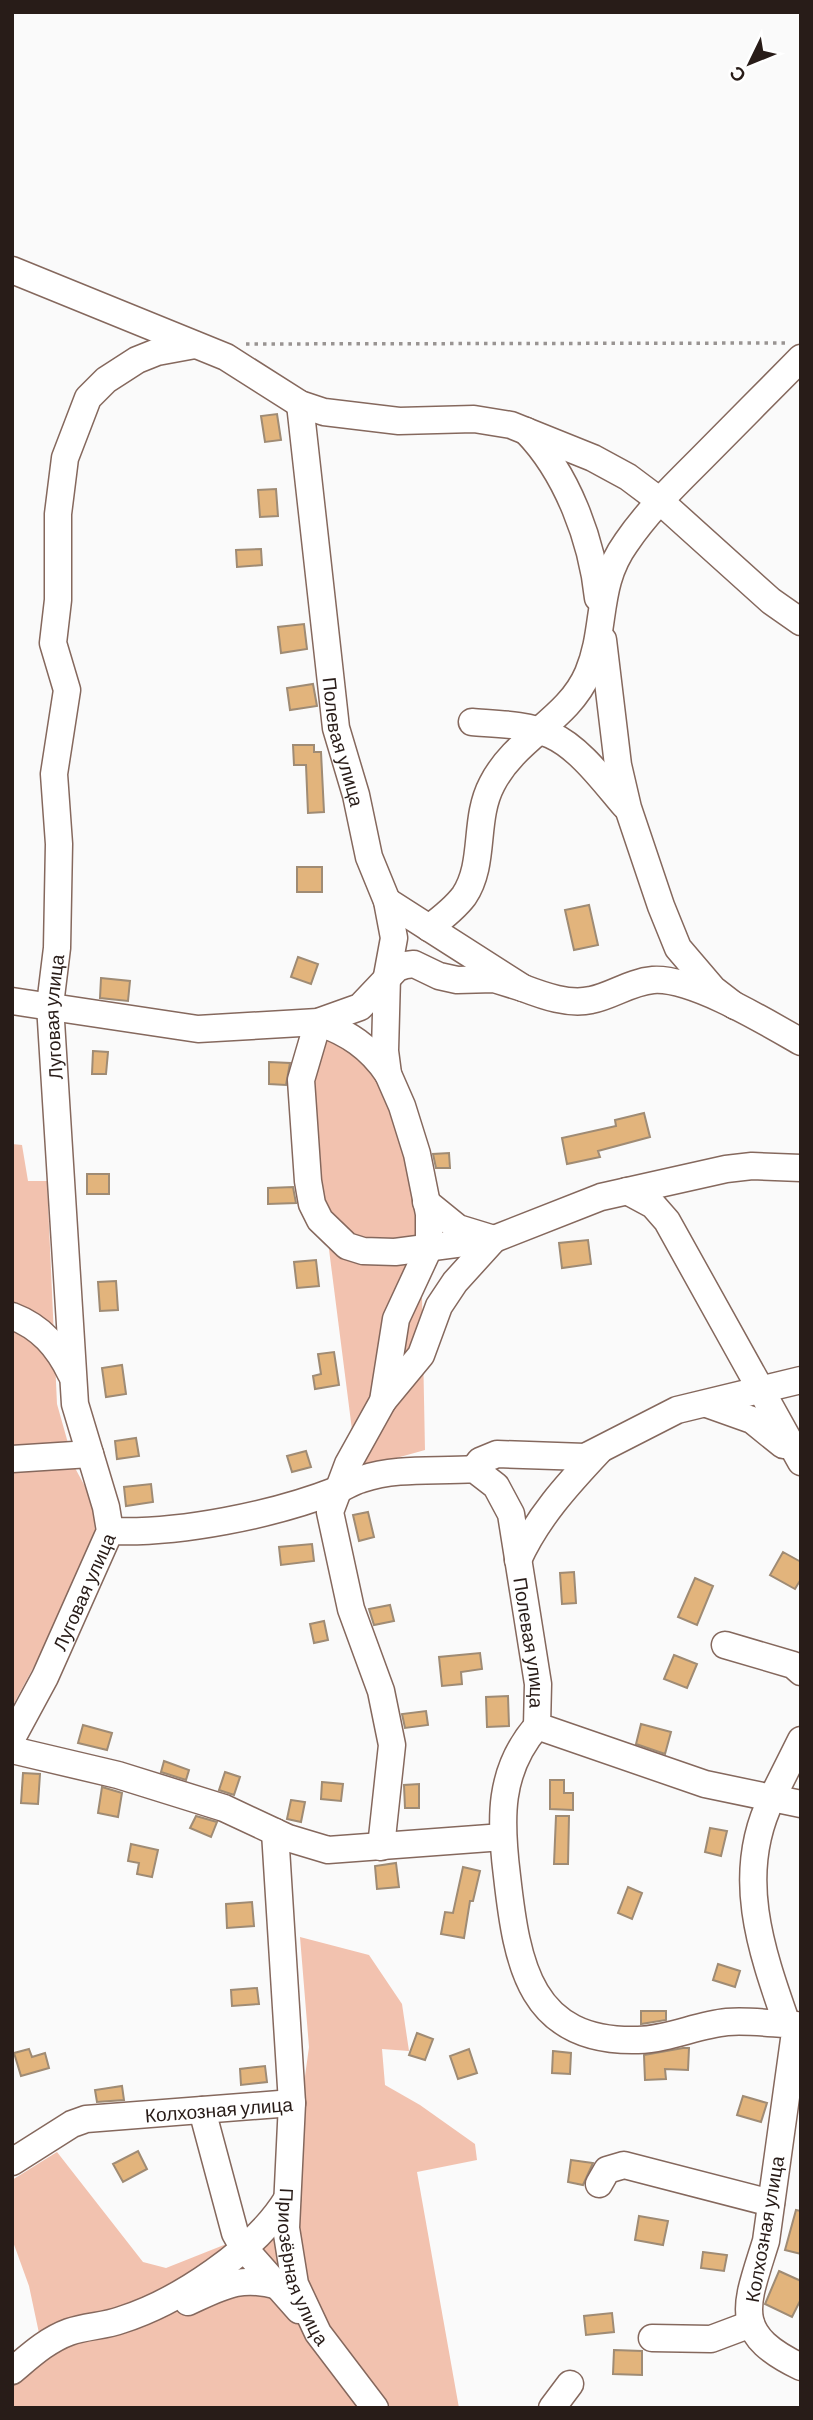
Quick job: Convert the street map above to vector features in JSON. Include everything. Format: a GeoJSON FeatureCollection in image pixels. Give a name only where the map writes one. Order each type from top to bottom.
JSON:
{"type":"FeatureCollection","features":[{"type":"Feature","properties":{"kind":"street"},"geometry":{"type":"LineString","coordinates":[[12,270],[226,357],[300,404],[364,419],[474,419],[525,430],[593,458],[628,477],[660,501],[771,601],[801,622]]}},
{"type":"Feature","properties":{"kind":"street","name":"Луговая улица"},"geometry":{"type":"LineString","coordinates":[[12,1738],[45,1677],[110,1531],[75,1404],[50,1005],[57,948],[60,844],[54,774],[67,690],[53,643],[58,600],[58,514],[65,458],[88,398],[106,380],[123,366],[157,352],[195,345]]}},
{"type":"Feature","properties":{"kind":"street"},"geometry":{"type":"LineString","coordinates":[[429,928],[464,896],[473,874],[483,802],[515,750],[561,711],[581,689],[595,657],[606,580],[625,543],[794,350]]}},
{"type":"Feature","properties":{"kind":"street","name":"Полевая улица"},"geometry":{"type":"LineString","coordinates":[[300,404],[336,728],[356,794],[369,857],[387,901],[394,938],[387,976],[385,1051],[388,1074]]}},
{"type":"Feature","properties":{"kind":"street"},"geometry":{"type":"LineString","coordinates":[[525,430],[554,469],[580,523],[596,580],[618,765],[628,808],[678,948],[713,989],[735,1006]]}},
{"type":"Feature","properties":{"kind":"street"},"geometry":{"type":"LineString","coordinates":[[472,722],[536,730],[553,736],[574,753],[628,808]]}},
{"type":"Feature","properties":{"kind":"street"},"geometry":{"type":"LineString","coordinates":[[387,901],[523,988]]}},
{"type":"Feature","properties":{"kind":"street"},"geometry":{"type":"LineString","coordinates":[[12,1001],[198,1029],[318,1023],[360,1006],[397,968],[414,964],[439,976],[457,980],[494,979],[570,1002],[591,1001],[655,979],[680,984],[735,1006],[801,1042]]}},
{"type":"Feature","properties":{"kind":"street"},"geometry":{"type":"LineString","coordinates":[[318,1023],[301,1080],[304,1147],[312,1204],[320,1220],[347,1246],[375,1253],[494,1238],[534,1220],[627,1191],[726,1169],[752,1166],[801,1168]]}},
{"type":"Feature","properties":{"kind":"street","name":"Полевая улица"},"geometry":{"type":"LineString","coordinates":[[318,1023],[355,1039],[368,1049],[388,1074],[402,1106],[417,1154],[426,1202],[429,1248],[396,1319],[383,1401],[336,1490],[330,1512],[335,1546],[360,1639],[381,1691],[392,1745],[381,1847]]}},
{"type":"Feature","properties":{"kind":"street"},"geometry":{"type":"LineString","coordinates":[[627,1191],[662,1212],[799,1460]]}},
{"type":"Feature","properties":{"kind":"street"},"geometry":{"type":"LineString","coordinates":[[426,1202],[458,1228],[494,1238]]}},
{"type":"Feature","properties":{"kind":"street"},"geometry":{"type":"LineString","coordinates":[[383,1401],[421,1355],[439,1306],[455,1282],[494,1238]]}},
{"type":"Feature","properties":{"kind":"street"},"geometry":{"type":"LineString","coordinates":[[12,1316],[49,1338],[61,1352],[74,1379]]}},
{"type":"Feature","properties":{"kind":"street"},"geometry":{"type":"LineString","coordinates":[[110,1531],[142,1532],[198,1525],[336,1490],[361,1479],[394,1472],[474,1469],[480,1461],[497,1454],[585,1457],[648,1422],[700,1404],[801,1380]]}},
{"type":"Feature","properties":{"kind":"street"},"geometry":{"type":"LineString","coordinates":[[700,1404],[752,1420],[799,1460]]}},
{"type":"Feature","properties":{"kind":"street"},"geometry":{"type":"LineString","coordinates":[[518,1560],[526,1539],[564,1488],[598,1451]]}},
{"type":"Feature","properties":{"kind":"street"},"geometry":{"type":"LineString","coordinates":[[12,1459],[90,1454]]}},
{"type":"Feature","properties":{"kind":"street","name":"Полевая улица"},"geometry":{"type":"LineString","coordinates":[[474,1469],[496,1486],[511,1514],[538,1684],[537,1726],[705,1784],[801,1804]]}},
{"type":"Feature","properties":{"kind":"street"},"geometry":{"type":"LineString","coordinates":[[725,1645],[793,1665],[801,1672]]}},
{"type":"Feature","properties":{"kind":"street"},"geometry":{"type":"LineString","coordinates":[[537,1726],[517,1750],[507,1776],[503,1837],[513,1933],[542,2004],[566,2025],[587,2034],[639,2040],[707,2024],[796,2019],[766,1966],[755,1922],[757,1834],[801,1740]]}},
{"type":"Feature","properties":{"kind":"street"},"geometry":{"type":"LineString","coordinates":[[12,1750],[118,1775],[210,1804],[275,1832],[328,1850],[503,1837]]}},
{"type":"Feature","properties":{"kind":"street","name":"Колхозная улица"},"geometry":{"type":"LineString","coordinates":[[12,2162],[72,2124],[86,2119],[292,2103],[275,1832]]}},
{"type":"Feature","properties":{"kind":"street","name":"Колхозная улица"},"geometry":{"type":"LineString","coordinates":[[796,2019],[766,2241],[751,2304],[751,2324],[768,2350],[801,2367]]}},
{"type":"Feature","properties":{"kind":"street","name":"Приозёрная улица"},"geometry":{"type":"LineString","coordinates":[[292,2103],[286,2228],[295,2284],[318,2333],[374,2408]]}},
{"type":"Feature","properties":{"kind":"street"},"geometry":{"type":"LineString","coordinates":[[202,2110],[235,2233],[243,2247],[318,2333]]}},
{"type":"Feature","properties":{"kind":"street"},"geometry":{"type":"LineString","coordinates":[[599,2184],[607,2170],[624,2165],[771,2203]]}},
{"type":"Feature","properties":{"kind":"street"},"geometry":{"type":"LineString","coordinates":[[135,2314],[168,2300],[243,2247],[270,2225],[287,2199]]}},
{"type":"Feature","properties":{"kind":"street"},"geometry":{"type":"LineString","coordinates":[[12,2371],[42,2346],[70,2332],[172,2307],[232,2283],[259,2281],[279,2286]]}},
{"type":"Feature","properties":{"kind":"street"},"geometry":{"type":"LineString","coordinates":[[652,2338],[711,2339],[751,2324]]}},
{"type":"Feature","properties":{"kind":"street"},"geometry":{"type":"LineString","coordinates":[[552,2408],[570,2384]]}},
{"type":"Feature","properties":{"kind":"path"},"geometry":{"type":"LineString","coordinates":[[236,344],[794,350]]}},
{"type":"Feature","properties":{"kind":"shaded area"},"geometry":{"type":"Polygon","coordinates":[[[320,1039],[340,1040],[385,1087],[410,1173],[421,1244],[425,1450],[357,1469],[307,1077],[320,1039]]]}},
{"type":"Feature","properties":{"kind":"shaded area"},"geometry":{"type":"Polygon","coordinates":[[[12,1144],[22,1145],[28,1181],[47,1181],[57,1404],[75,1468],[94,1503],[95,1530],[82,1578],[12,1707],[12,1144]]]}},
{"type":"Feature","properties":{"kind":"shaded area"},"geometry":{"type":"Polygon","coordinates":[[[300,1937],[369,1955],[402,2004],[409,2051],[382,2049],[385,2085],[420,2105],[475,2144],[477,2160],[417,2172],[459,2408],[391,2408],[324,2326],[296,2250],[299,2120],[309,2047],[300,1937]]]}},
{"type":"Feature","properties":{"kind":"shaded area"},"geometry":{"type":"Polygon","coordinates":[[[57,2152],[143,2262],[166,2268],[277,2224],[363,2408],[12,2408],[12,2380],[43,2352],[29,2286],[12,2239],[12,2180],[57,2152]]]}},
{"type":"Feature","properties":{"kind":"building"},"geometry":{"type":"Polygon","coordinates":[[[277,414],[281,440],[265,442],[261,416],[277,414]]]}},
{"type":"Feature","properties":{"kind":"building"},"geometry":{"type":"Polygon","coordinates":[[[276,489],[278,516],[260,517],[258,490],[276,489]]]}},
{"type":"Feature","properties":{"kind":"building"},"geometry":{"type":"Polygon","coordinates":[[[261,549],[262,565],[237,567],[236,550],[261,549]]]}},
{"type":"Feature","properties":{"kind":"building"},"geometry":{"type":"Polygon","coordinates":[[[304,624],[307,649],[281,653],[278,627],[304,624]]]}},
{"type":"Feature","properties":{"kind":"building"},"geometry":{"type":"Polygon","coordinates":[[[313,684],[317,706],[290,710],[287,688],[313,684]]]}},
{"type":"Feature","properties":{"kind":"building"},"geometry":{"type":"Polygon","coordinates":[[[293,745],[314,745],[314,752],[321,752],[324,812],[308,813],[306,765],[294,765],[293,745]]]}},
{"type":"Feature","properties":{"kind":"building"},"geometry":{"type":"Polygon","coordinates":[[[297,867],[322,867],[322,892],[297,892],[297,867]]]}},
{"type":"Feature","properties":{"kind":"building"},"geometry":{"type":"Polygon","coordinates":[[[589,905],[598,945],[574,950],[565,910],[589,905]]]}},
{"type":"Feature","properties":{"kind":"building"},"geometry":{"type":"Polygon","coordinates":[[[298,957],[318,964],[311,984],[291,977],[298,957]]]}},
{"type":"Feature","properties":{"kind":"building"},"geometry":{"type":"Polygon","coordinates":[[[101,978],[130,981],[128,1001],[100,998],[101,978]]]}},
{"type":"Feature","properties":{"kind":"building"},"geometry":{"type":"Polygon","coordinates":[[[93,1051],[108,1052],[106,1074],[92,1074],[93,1051]]]}},
{"type":"Feature","properties":{"kind":"building"},"geometry":{"type":"Polygon","coordinates":[[[269,1062],[290,1063],[286,1085],[269,1084],[269,1062]]]}},
{"type":"Feature","properties":{"kind":"building"},"geometry":{"type":"Polygon","coordinates":[[[644,1113],[650,1137],[598,1151],[600,1157],[567,1164],[562,1138],[616,1126],[615,1120],[644,1113]]]}},
{"type":"Feature","properties":{"kind":"building"},"geometry":{"type":"Polygon","coordinates":[[[449,1153],[450,1168],[436,1168],[433,1154],[449,1153]]]}},
{"type":"Feature","properties":{"kind":"building"},"geometry":{"type":"Polygon","coordinates":[[[87,1174],[109,1174],[109,1194],[87,1194],[87,1174]]]}},
{"type":"Feature","properties":{"kind":"building"},"geometry":{"type":"Polygon","coordinates":[[[293,1187],[296,1203],[268,1204],[268,1188],[293,1187]]]}},
{"type":"Feature","properties":{"kind":"building"},"geometry":{"type":"Polygon","coordinates":[[[588,1240],[591,1264],[562,1268],[559,1243],[588,1240]]]}},
{"type":"Feature","properties":{"kind":"building"},"geometry":{"type":"Polygon","coordinates":[[[316,1260],[319,1286],[297,1288],[294,1262],[316,1260]]]}},
{"type":"Feature","properties":{"kind":"building"},"geometry":{"type":"Polygon","coordinates":[[[116,1281],[118,1310],[100,1311],[98,1282],[116,1281]]]}},
{"type":"Feature","properties":{"kind":"building"},"geometry":{"type":"Polygon","coordinates":[[[334,1352],[339,1385],[315,1389],[313,1376],[321,1374],[318,1354],[334,1352]]]}},
{"type":"Feature","properties":{"kind":"building"},"geometry":{"type":"Polygon","coordinates":[[[122,1365],[126,1394],[106,1397],[102,1368],[122,1365]]]}},
{"type":"Feature","properties":{"kind":"building"},"geometry":{"type":"Polygon","coordinates":[[[136,1438],[139,1456],[117,1459],[115,1441],[136,1438]]]}},
{"type":"Feature","properties":{"kind":"building"},"geometry":{"type":"Polygon","coordinates":[[[306,1451],[311,1467],[292,1472],[287,1456],[306,1451]]]}},
{"type":"Feature","properties":{"kind":"building"},"geometry":{"type":"Polygon","coordinates":[[[151,1484],[153,1502],[126,1506],[124,1487],[151,1484]]]}},
{"type":"Feature","properties":{"kind":"building"},"geometry":{"type":"Polygon","coordinates":[[[368,1512],[374,1537],[359,1541],[353,1515],[368,1512]]]}},
{"type":"Feature","properties":{"kind":"building"},"geometry":{"type":"Polygon","coordinates":[[[312,1544],[314,1561],[281,1565],[279,1547],[312,1544]]]}},
{"type":"Feature","properties":{"kind":"building"},"geometry":{"type":"Polygon","coordinates":[[[783,1552],[801,1562],[801,1579],[795,1589],[770,1575],[783,1552]]]}},
{"type":"Feature","properties":{"kind":"building"},"geometry":{"type":"Polygon","coordinates":[[[574,1572],[576,1603],[562,1604],[560,1573],[574,1572]]]}},
{"type":"Feature","properties":{"kind":"building"},"geometry":{"type":"Polygon","coordinates":[[[695,1578],[713,1586],[697,1625],[678,1617],[695,1578]]]}},
{"type":"Feature","properties":{"kind":"building"},"geometry":{"type":"Polygon","coordinates":[[[390,1605],[394,1621],[374,1625],[369,1609],[390,1605]]]}},
{"type":"Feature","properties":{"kind":"building"},"geometry":{"type":"Polygon","coordinates":[[[324,1621],[328,1640],[314,1643],[310,1624],[324,1621]]]}},
{"type":"Feature","properties":{"kind":"building"},"geometry":{"type":"Polygon","coordinates":[[[480,1653],[482,1669],[461,1672],[462,1684],[442,1686],[439,1657],[480,1653]]]}},
{"type":"Feature","properties":{"kind":"building"},"geometry":{"type":"Polygon","coordinates":[[[674,1655],[697,1664],[687,1688],[664,1679],[674,1655]]]}},
{"type":"Feature","properties":{"kind":"building"},"geometry":{"type":"Polygon","coordinates":[[[508,1696],[509,1726],[487,1727],[486,1697],[508,1696]]]}},
{"type":"Feature","properties":{"kind":"building"},"geometry":{"type":"Polygon","coordinates":[[[426,1711],[428,1725],[405,1728],[402,1714],[426,1711]]]}},
{"type":"Feature","properties":{"kind":"building"},"geometry":{"type":"Polygon","coordinates":[[[641,1724],[671,1732],[665,1754],[636,1744],[641,1724]]]}},
{"type":"Feature","properties":{"kind":"building"},"geometry":{"type":"Polygon","coordinates":[[[83,1725],[112,1733],[107,1750],[78,1743],[83,1725]]]}},
{"type":"Feature","properties":{"kind":"building"},"geometry":{"type":"Polygon","coordinates":[[[164,1761],[189,1770],[186,1780],[161,1772],[164,1761]]]}},
{"type":"Feature","properties":{"kind":"building"},"geometry":{"type":"Polygon","coordinates":[[[225,1772],[240,1777],[234,1795],[219,1790],[225,1772]]]}},
{"type":"Feature","properties":{"kind":"building"},"geometry":{"type":"Polygon","coordinates":[[[23,1773],[40,1774],[38,1804],[21,1803],[23,1773]]]}},
{"type":"Feature","properties":{"kind":"building"},"geometry":{"type":"Polygon","coordinates":[[[550,1780],[564,1780],[564,1793],[573,1793],[573,1810],[550,1809],[550,1780]]]}},
{"type":"Feature","properties":{"kind":"building"},"geometry":{"type":"Polygon","coordinates":[[[322,1782],[343,1784],[341,1801],[321,1799],[322,1782]]]}},
{"type":"Feature","properties":{"kind":"building"},"geometry":{"type":"Polygon","coordinates":[[[419,1784],[419,1808],[405,1808],[404,1785],[419,1784]]]}},
{"type":"Feature","properties":{"kind":"building"},"geometry":{"type":"Polygon","coordinates":[[[102,1787],[122,1793],[118,1817],[98,1813],[102,1787]]]}},
{"type":"Feature","properties":{"kind":"building"},"geometry":{"type":"Polygon","coordinates":[[[291,1800],[305,1802],[301,1822],[287,1819],[291,1800]]]}},
{"type":"Feature","properties":{"kind":"building"},"geometry":{"type":"Polygon","coordinates":[[[196,1816],[217,1822],[211,1837],[190,1828],[196,1816]]]}},
{"type":"Feature","properties":{"kind":"building"},"geometry":{"type":"Polygon","coordinates":[[[556,1816],[569,1816],[568,1864],[554,1864],[556,1816]]]}},
{"type":"Feature","properties":{"kind":"building"},"geometry":{"type":"Polygon","coordinates":[[[710,1828],[727,1831],[721,1856],[705,1852],[710,1828]]]}},
{"type":"Feature","properties":{"kind":"building"},"geometry":{"type":"Polygon","coordinates":[[[131,1844],[158,1850],[152,1877],[137,1874],[139,1863],[128,1861],[131,1844]]]}},
{"type":"Feature","properties":{"kind":"building"},"geometry":{"type":"Polygon","coordinates":[[[396,1863],[399,1887],[377,1889],[375,1866],[396,1863]]]}},
{"type":"Feature","properties":{"kind":"building"},"geometry":{"type":"Polygon","coordinates":[[[463,1867],[480,1871],[473,1901],[470,1901],[464,1938],[441,1934],[445,1912],[453,1913],[463,1867]]]}},
{"type":"Feature","properties":{"kind":"building"},"geometry":{"type":"Polygon","coordinates":[[[628,1887],[642,1893],[632,1919],[618,1913],[628,1887]]]}},
{"type":"Feature","properties":{"kind":"building"},"geometry":{"type":"Polygon","coordinates":[[[252,1902],[254,1926],[227,1928],[226,1904],[252,1902]]]}},
{"type":"Feature","properties":{"kind":"building"},"geometry":{"type":"Polygon","coordinates":[[[718,1964],[740,1971],[735,1987],[713,1980],[718,1964]]]}},
{"type":"Feature","properties":{"kind":"building"},"geometry":{"type":"Polygon","coordinates":[[[257,1988],[259,2004],[232,2006],[231,1990],[257,1988]]]}},
{"type":"Feature","properties":{"kind":"building"},"geometry":{"type":"Polygon","coordinates":[[[641,2011],[666,2011],[666,2020],[641,2024],[641,2011]]]}},
{"type":"Feature","properties":{"kind":"building"},"geometry":{"type":"Polygon","coordinates":[[[417,2033],[433,2039],[425,2060],[409,2055],[417,2033]]]}},
{"type":"Feature","properties":{"kind":"building"},"geometry":{"type":"Polygon","coordinates":[[[689,2048],[688,2070],[665,2069],[666,2079],[645,2080],[644,2055],[689,2048]]]}},
{"type":"Feature","properties":{"kind":"building"},"geometry":{"type":"Polygon","coordinates":[[[29,2049],[32,2057],[45,2053],[49,2068],[21,2076],[14,2053],[29,2049]]]}},
{"type":"Feature","properties":{"kind":"building"},"geometry":{"type":"Polygon","coordinates":[[[469,2049],[477,2073],[458,2079],[450,2056],[469,2049]]]}},
{"type":"Feature","properties":{"kind":"building"},"geometry":{"type":"Polygon","coordinates":[[[553,2051],[571,2053],[570,2074],[552,2073],[553,2051]]]}},
{"type":"Feature","properties":{"kind":"building"},"geometry":{"type":"Polygon","coordinates":[[[265,2066],[267,2082],[241,2085],[240,2069],[265,2066]]]}},
{"type":"Feature","properties":{"kind":"building"},"geometry":{"type":"Polygon","coordinates":[[[122,2086],[124,2100],[97,2102],[95,2090],[122,2086]]]}},
{"type":"Feature","properties":{"kind":"building"},"geometry":{"type":"Polygon","coordinates":[[[743,2096],[767,2103],[761,2122],[737,2115],[743,2096]]]}},
{"type":"Feature","properties":{"kind":"building"},"geometry":{"type":"Polygon","coordinates":[[[138,2151],[147,2169],[123,2182],[113,2164],[138,2151]]]}},
{"type":"Feature","properties":{"kind":"building"},"geometry":{"type":"Polygon","coordinates":[[[571,2160],[593,2163],[583,2185],[568,2182],[571,2160]]]}},
{"type":"Feature","properties":{"kind":"building"},"geometry":{"type":"Polygon","coordinates":[[[796,2210],[801,2211],[801,2254],[785,2250],[796,2210]]]}},
{"type":"Feature","properties":{"kind":"building"},"geometry":{"type":"Polygon","coordinates":[[[639,2216],[668,2221],[663,2245],[635,2240],[639,2216]]]}},
{"type":"Feature","properties":{"kind":"building"},"geometry":{"type":"Polygon","coordinates":[[[703,2252],[727,2255],[724,2271],[701,2268],[703,2252]]]}},
{"type":"Feature","properties":{"kind":"building"},"geometry":{"type":"Polygon","coordinates":[[[779,2271],[801,2281],[801,2299],[792,2317],[765,2304],[779,2271]]]}},
{"type":"Feature","properties":{"kind":"building"},"geometry":{"type":"Polygon","coordinates":[[[612,2313],[614,2332],[586,2335],[584,2316],[612,2313]]]}},
{"type":"Feature","properties":{"kind":"building"},"geometry":{"type":"Polygon","coordinates":[[[614,2350],[642,2351],[642,2375],[613,2374],[614,2350]]]}}]}
